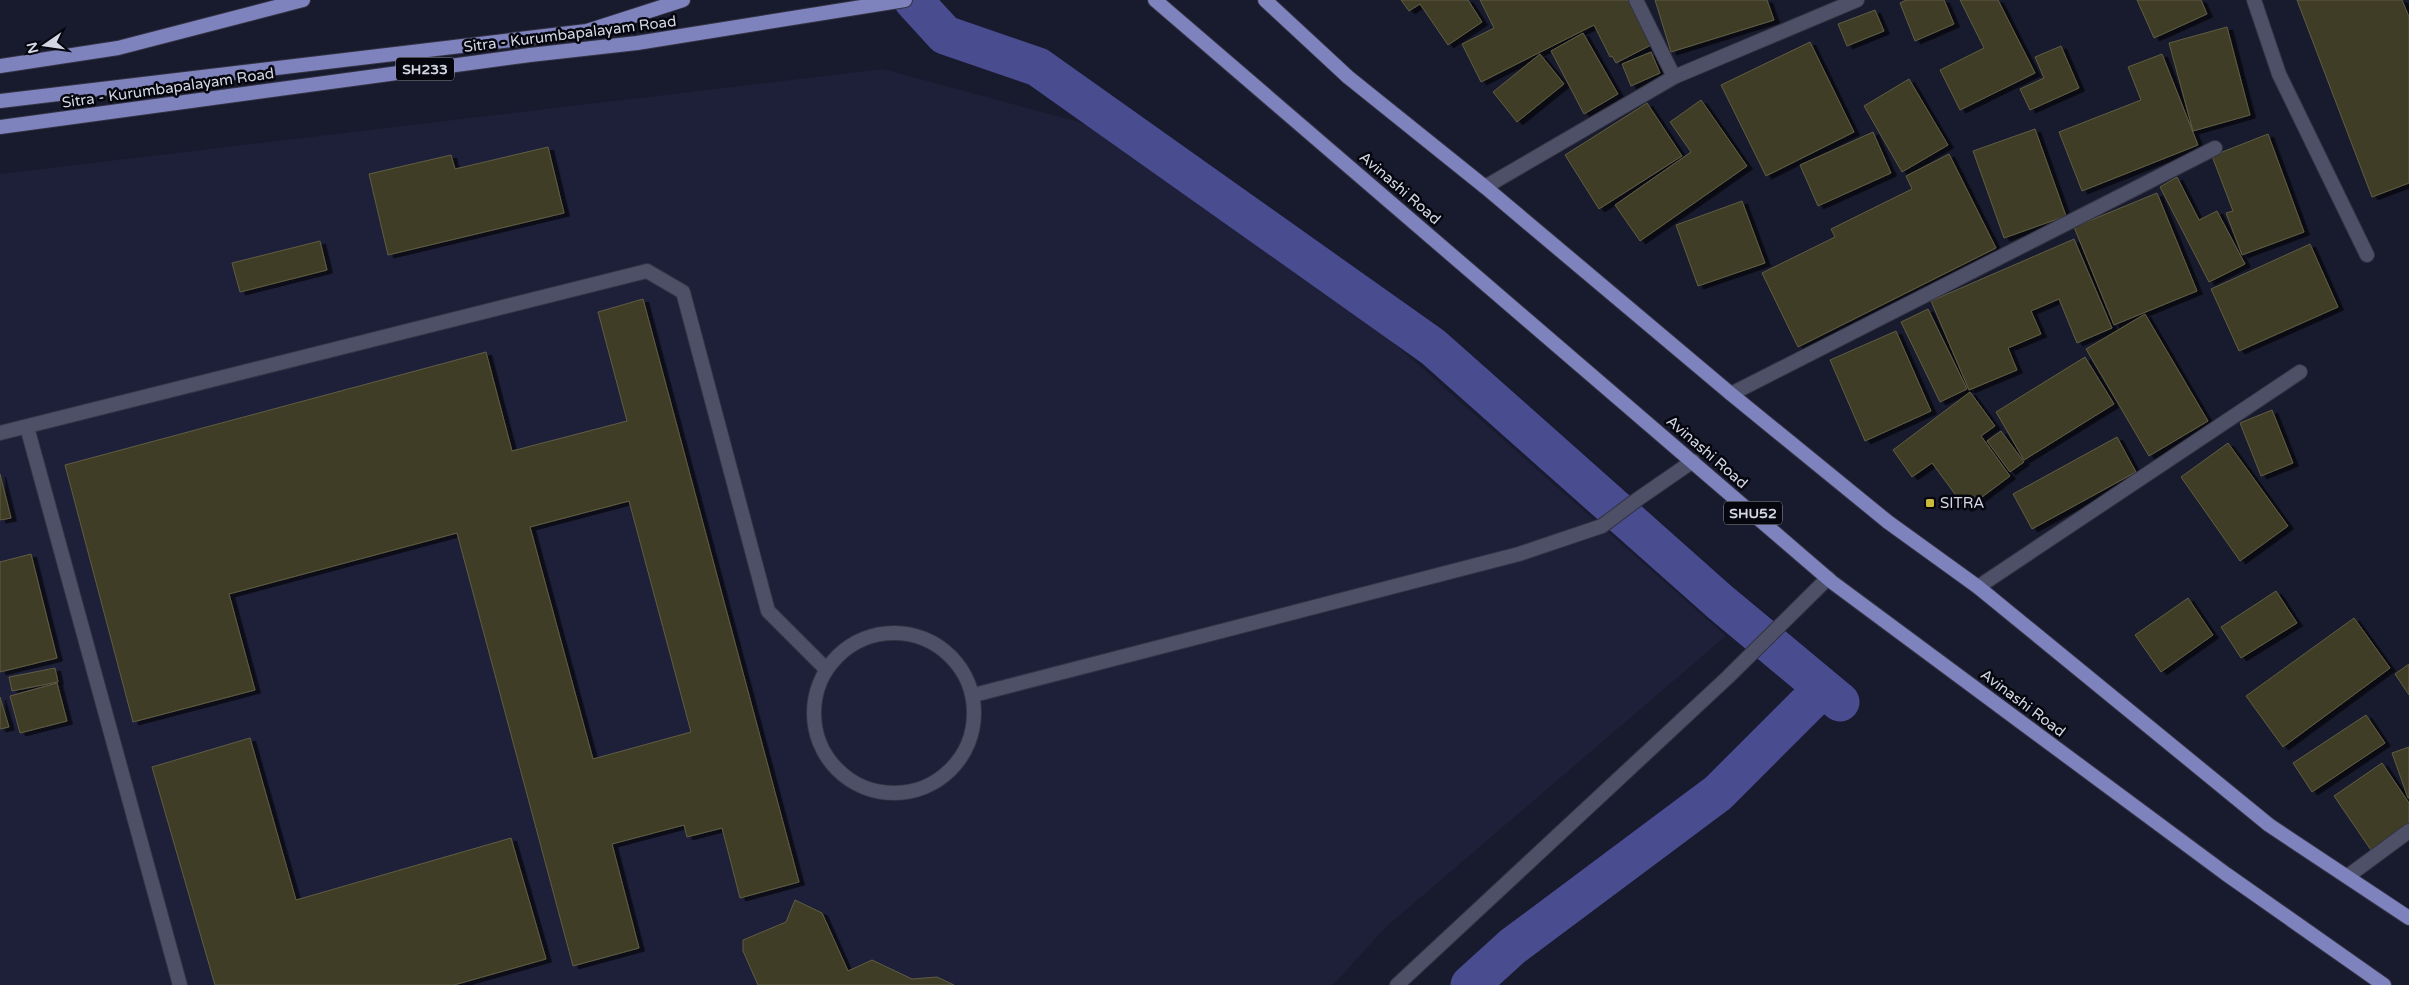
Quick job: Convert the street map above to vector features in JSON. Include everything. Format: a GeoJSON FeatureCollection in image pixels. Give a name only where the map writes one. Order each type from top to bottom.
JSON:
{"type":"FeatureCollection","features":[{"type":"Feature","properties":{"kind":"main road"},"geometry":{"type":"LineString","coordinates":[[0,66],[118,48],[303,0]]}},
{"type":"Feature","properties":{"kind":"main road","name":"Sitra - Kurumbapalayam Road"},"geometry":{"type":"LineString","coordinates":[[0,101],[587,31],[683,0]]}},
{"type":"Feature","properties":{"kind":"main road","name":"Sitra - Kurumbapalayam Road"},"geometry":{"type":"LineString","coordinates":[[0,127],[530,55],[637,43],[905,0]]}},
{"type":"Feature","properties":{"kind":"main road","name":"Avinashi Road"},"geometry":{"type":"LineString","coordinates":[[1155,0],[1828,578],[2218,868],[2384,985]]}},
{"type":"Feature","properties":{"kind":"main road"},"geometry":{"type":"LineString","coordinates":[[1265,0],[1348,77],[1485,187],[1731,394],[1888,522],[1978,587],[2269,825],[2409,918]]}},
{"type":"Feature","properties":{"kind":"street"},"geometry":{"type":"LineString","coordinates":[[1636,0],[1674,78]]}},
{"type":"Feature","properties":{"kind":"street"},"geometry":{"type":"LineString","coordinates":[[1485,187],[1674,78],[1857,0]]}},
{"type":"Feature","properties":{"kind":"street"},"geometry":{"type":"LineString","coordinates":[[2254,0],[2279,74],[2367,255]]}},
{"type":"Feature","properties":{"kind":"street"},"geometry":{"type":"LineString","coordinates":[[1731,394],[2215,148]]}},
{"type":"Feature","properties":{"kind":"street"},"geometry":{"type":"LineString","coordinates":[[0,434],[646,271],[683,292],[768,611],[826,669]]}},
{"type":"Feature","properties":{"kind":"street"},"geometry":{"type":"LineString","coordinates":[[1978,587],[2300,372]]}},
{"type":"Feature","properties":{"kind":"street"},"geometry":{"type":"LineString","coordinates":[[28,427],[180,985]]}},
{"type":"Feature","properties":{"kind":"street"},"geometry":{"type":"LineString","coordinates":[[974,695],[1518,554],[1602,526],[1693,461]]}},
{"type":"Feature","properties":{"kind":"street"},"geometry":{"type":"LineString","coordinates":[[1398,985],[1728,677],[1828,578]]}},
{"type":"Feature","properties":{"kind":"street"},"geometry":{"type":"LineString","coordinates":[[908,633],[938,644],[961,666],[974,695],[974,727],[962,757],[940,780],[912,793],[880,794],[850,782],[828,760],[815,730],[814,699],[826,669],[848,646],[876,634],[908,633]]}},
{"type":"Feature","properties":{"kind":"street"},"geometry":{"type":"LineString","coordinates":[[2348,876],[2409,831]]}},
{"type":"Feature","properties":{"kind":"shaded area"},"geometry":{"type":"Polygon","coordinates":[[[883,69],[1171,147],[1726,636],[1386,927],[1333,985],[0,985],[0,174],[883,69]]]}},
{"type":"Feature","properties":{"kind":"building"},"geometry":{"type":"Polygon","coordinates":[[[1401,0],[1468,0],[1482,22],[1448,45],[1420,4],[1409,11],[1401,0]]]}},
{"type":"Feature","properties":{"kind":"building"},"geometry":{"type":"Polygon","coordinates":[[[1480,0],[1630,0],[1652,47],[1651,45],[1616,63],[1612,56],[1610,57],[1594,25],[1481,82],[1462,44],[1494,28],[1480,0]]]}},
{"type":"Feature","properties":{"kind":"building"},"geometry":{"type":"Polygon","coordinates":[[[1655,0],[1767,0],[1774,20],[1671,52],[1655,0]]]}},
{"type":"Feature","properties":{"kind":"building"},"geometry":{"type":"Polygon","coordinates":[[[1906,0],[1944,0],[1954,24],[1915,41],[1900,3],[1906,0]]]}},
{"type":"Feature","properties":{"kind":"building"},"geometry":{"type":"Polygon","coordinates":[[[1960,0],[1998,0],[2035,73],[1960,110],[1940,70],[1984,48],[1960,0]]]}},
{"type":"Feature","properties":{"kind":"building"},"geometry":{"type":"Polygon","coordinates":[[[2137,0],[2201,0],[2207,14],[2154,38],[2137,0]]]}},
{"type":"Feature","properties":{"kind":"building"},"geometry":{"type":"Polygon","coordinates":[[[2297,0],[2402,0],[2409,17],[2409,183],[2372,197],[2297,0]]]}},
{"type":"Feature","properties":{"kind":"building"},"geometry":{"type":"Polygon","coordinates":[[[1875,10],[1884,31],[1847,46],[1838,24],[1875,10]]]}},
{"type":"Feature","properties":{"kind":"building"},"geometry":{"type":"Polygon","coordinates":[[[2227,27],[2250,115],[2193,131],[2169,43],[2227,27]]]}},
{"type":"Feature","properties":{"kind":"building"},"geometry":{"type":"Polygon","coordinates":[[[1583,33],[1618,94],[1584,114],[1551,51],[1583,33]]]}},
{"type":"Feature","properties":{"kind":"building"},"geometry":{"type":"Polygon","coordinates":[[[1810,42],[1854,132],[1766,176],[1721,85],[1810,42]]]}},
{"type":"Feature","properties":{"kind":"building"},"geometry":{"type":"Polygon","coordinates":[[[2061,46],[2079,88],[2030,110],[2020,89],[2044,78],[2035,57],[2061,46]]]}},
{"type":"Feature","properties":{"kind":"building"},"geometry":{"type":"Polygon","coordinates":[[[1651,52],[1660,73],[1631,86],[1622,64],[1651,52]]]}},
{"type":"Feature","properties":{"kind":"building"},"geometry":{"type":"Polygon","coordinates":[[[1540,54],[1564,84],[1517,122],[1493,92],[1540,54]]]}},
{"type":"Feature","properties":{"kind":"building"},"geometry":{"type":"Polygon","coordinates":[[[2162,54],[2198,145],[2082,191],[2059,132],[2141,100],[2128,67],[2162,54]]]}},
{"type":"Feature","properties":{"kind":"building"},"geometry":{"type":"Polygon","coordinates":[[[1909,79],[1948,145],[1902,172],[1864,106],[1909,79]]]}},
{"type":"Feature","properties":{"kind":"building"},"geometry":{"type":"Polygon","coordinates":[[[1701,100],[1747,166],[1640,241],[1615,205],[1691,152],[1670,122],[1701,100]]]}},
{"type":"Feature","properties":{"kind":"building"},"geometry":{"type":"Polygon","coordinates":[[[1647,103],[1682,156],[1599,209],[1565,155],[1647,103]]]}},
{"type":"Feature","properties":{"kind":"building"},"geometry":{"type":"Polygon","coordinates":[[[2035,129],[2066,216],[2004,238],[1973,151],[2035,129]]]}},
{"type":"Feature","properties":{"kind":"building"},"geometry":{"type":"Polygon","coordinates":[[[1873,132],[1891,173],[1818,206],[1800,165],[1873,132]]]}},
{"type":"Feature","properties":{"kind":"building"},"geometry":{"type":"Polygon","coordinates":[[[2268,134],[2304,232],[2242,255],[2226,213],[2233,211],[2212,156],[2268,134]]]}},
{"type":"Feature","properties":{"kind":"building"},"geometry":{"type":"Polygon","coordinates":[[[548,147],[564,213],[388,255],[369,174],[451,155],[455,169],[548,147]]]}},
{"type":"Feature","properties":{"kind":"building"},"geometry":{"type":"Polygon","coordinates":[[[1949,154],[1996,248],[1798,347],[1762,273],[1835,237],[1831,229],[1912,189],[1906,176],[1949,154]]]}},
{"type":"Feature","properties":{"kind":"building"},"geometry":{"type":"Polygon","coordinates":[[[2177,177],[2199,220],[2217,211],[2245,264],[2209,282],[2160,187],[2177,177]]]}},
{"type":"Feature","properties":{"kind":"building"},"geometry":{"type":"Polygon","coordinates":[[[2157,193],[2197,291],[2114,325],[2074,227],[2157,193]]]}},
{"type":"Feature","properties":{"kind":"building"},"geometry":{"type":"Polygon","coordinates":[[[1742,201],[1765,263],[1698,286],[1676,225],[1742,201]]]}},
{"type":"Feature","properties":{"kind":"building"},"geometry":{"type":"Polygon","coordinates":[[[2074,239],[2112,328],[2077,343],[2059,299],[2031,311],[2041,334],[2008,348],[2017,370],[1969,390],[1931,301],[2074,239]]]}},
{"type":"Feature","properties":{"kind":"building"},"geometry":{"type":"Polygon","coordinates":[[[320,241],[327,270],[240,292],[232,263],[320,241]]]}},
{"type":"Feature","properties":{"kind":"building"},"geometry":{"type":"Polygon","coordinates":[[[2310,244],[2338,307],[2239,351],[2211,289],[2310,244]]]}},
{"type":"Feature","properties":{"kind":"building"},"geometry":{"type":"Polygon","coordinates":[[[643,299],[799,882],[740,898],[722,828],[687,837],[684,825],[612,844],[639,948],[573,966],[457,533],[229,594],[255,690],[133,722],[65,465],[486,352],[512,451],[627,421],[598,312],[643,299]],[[629,501],[530,527],[593,759],[691,732],[629,501]]]}},
{"type":"Feature","properties":{"kind":"building"},"geometry":{"type":"Polygon","coordinates":[[[1928,309],[1967,389],[1940,402],[1901,322],[1928,309]]]}},
{"type":"Feature","properties":{"kind":"building"},"geometry":{"type":"Polygon","coordinates":[[[2145,314],[2208,421],[2149,456],[2086,349],[2145,314]]]}},
{"type":"Feature","properties":{"kind":"building"},"geometry":{"type":"Polygon","coordinates":[[[1896,331],[1931,411],[1865,441],[1830,360],[1896,331]]]}},
{"type":"Feature","properties":{"kind":"building"},"geometry":{"type":"Polygon","coordinates":[[[2085,357],[2114,404],[2024,460],[1996,412],[2085,357]]]}},
{"type":"Feature","properties":{"kind":"building"},"geometry":{"type":"Polygon","coordinates":[[[1970,392],[1995,426],[1981,436],[2010,476],[1966,509],[1932,463],[1912,477],[1893,450],[1970,392]]]}},
{"type":"Feature","properties":{"kind":"building"},"geometry":{"type":"Polygon","coordinates":[[[2272,410],[2293,463],[2261,476],[2240,423],[2272,410]]]}},
{"type":"Feature","properties":{"kind":"building"},"geometry":{"type":"Polygon","coordinates":[[[2001,431],[2024,462],[2010,472],[1987,441],[2001,431]]]}},
{"type":"Feature","properties":{"kind":"building"},"geometry":{"type":"Polygon","coordinates":[[[2117,437],[2136,472],[2032,529],[2013,494],[2117,437]]]}},
{"type":"Feature","properties":{"kind":"building"},"geometry":{"type":"Polygon","coordinates":[[[2228,443],[2288,526],[2240,561],[2181,477],[2228,443]]]}},
{"type":"Feature","properties":{"kind":"building"},"geometry":{"type":"Polygon","coordinates":[[[0,474],[11,518],[0,520],[0,474]]]}},
{"type":"Feature","properties":{"kind":"building"},"geometry":{"type":"Polygon","coordinates":[[[31,554],[57,658],[0,672],[0,562],[31,554]]]}},
{"type":"Feature","properties":{"kind":"building"},"geometry":{"type":"Polygon","coordinates":[[[2276,591],[2297,623],[2241,658],[2221,627],[2276,591]]]}},
{"type":"Feature","properties":{"kind":"building"},"geometry":{"type":"Polygon","coordinates":[[[2188,598],[2213,635],[2161,672],[2135,635],[2188,598]]]}},
{"type":"Feature","properties":{"kind":"building"},"geometry":{"type":"Polygon","coordinates":[[[2354,618],[2390,668],[2283,747],[2246,696],[2354,618]]]}},
{"type":"Feature","properties":{"kind":"building"},"geometry":{"type":"Polygon","coordinates":[[[2409,664],[2409,695],[2395,674],[2409,664]]]}},
{"type":"Feature","properties":{"kind":"building"},"geometry":{"type":"Polygon","coordinates":[[[55,668],[58,682],[12,691],[9,677],[55,668]]]}},
{"type":"Feature","properties":{"kind":"building"},"geometry":{"type":"Polygon","coordinates":[[[57,683],[67,721],[20,733],[10,696],[57,683]]]}},
{"type":"Feature","properties":{"kind":"building"},"geometry":{"type":"Polygon","coordinates":[[[0,697],[9,727],[0,729],[0,697]]]}},
{"type":"Feature","properties":{"kind":"building"},"geometry":{"type":"Polygon","coordinates":[[[2366,715],[2385,743],[2312,792],[2293,763],[2366,715]]]}},
{"type":"Feature","properties":{"kind":"building"},"geometry":{"type":"Polygon","coordinates":[[[250,738],[296,900],[511,838],[546,959],[454,985],[215,985],[152,767],[250,738]]]}},
{"type":"Feature","properties":{"kind":"building"},"geometry":{"type":"Polygon","coordinates":[[[2409,747],[2409,798],[2408,798],[2392,753],[2409,747]]]}},
{"type":"Feature","properties":{"kind":"building"},"geometry":{"type":"Polygon","coordinates":[[[2382,763],[2409,803],[2409,825],[2371,850],[2334,796],[2382,763]]]}},
{"type":"Feature","properties":{"kind":"building"},"geometry":{"type":"Polygon","coordinates":[[[795,900],[822,913],[848,971],[872,960],[912,979],[937,977],[954,985],[758,985],[743,951],[743,940],[786,922],[795,900]]]}},
{"type":"Feature","properties":{"kind":"waterway"},"geometry":{"type":"LineString","coordinates":[[913,0],[945,35],[1038,67],[1433,347],[1720,602],[1840,702]]}},
{"type":"Feature","properties":{"kind":"waterway"},"geometry":{"type":"LineString","coordinates":[[1470,985],[1513,946],[1718,793],[1823,688]]}},
{"type":"Feature","properties":{"kind":"place","name":"SITRA"},"geometry":{"type":"Point","coordinates":[1930,503]}}]}
